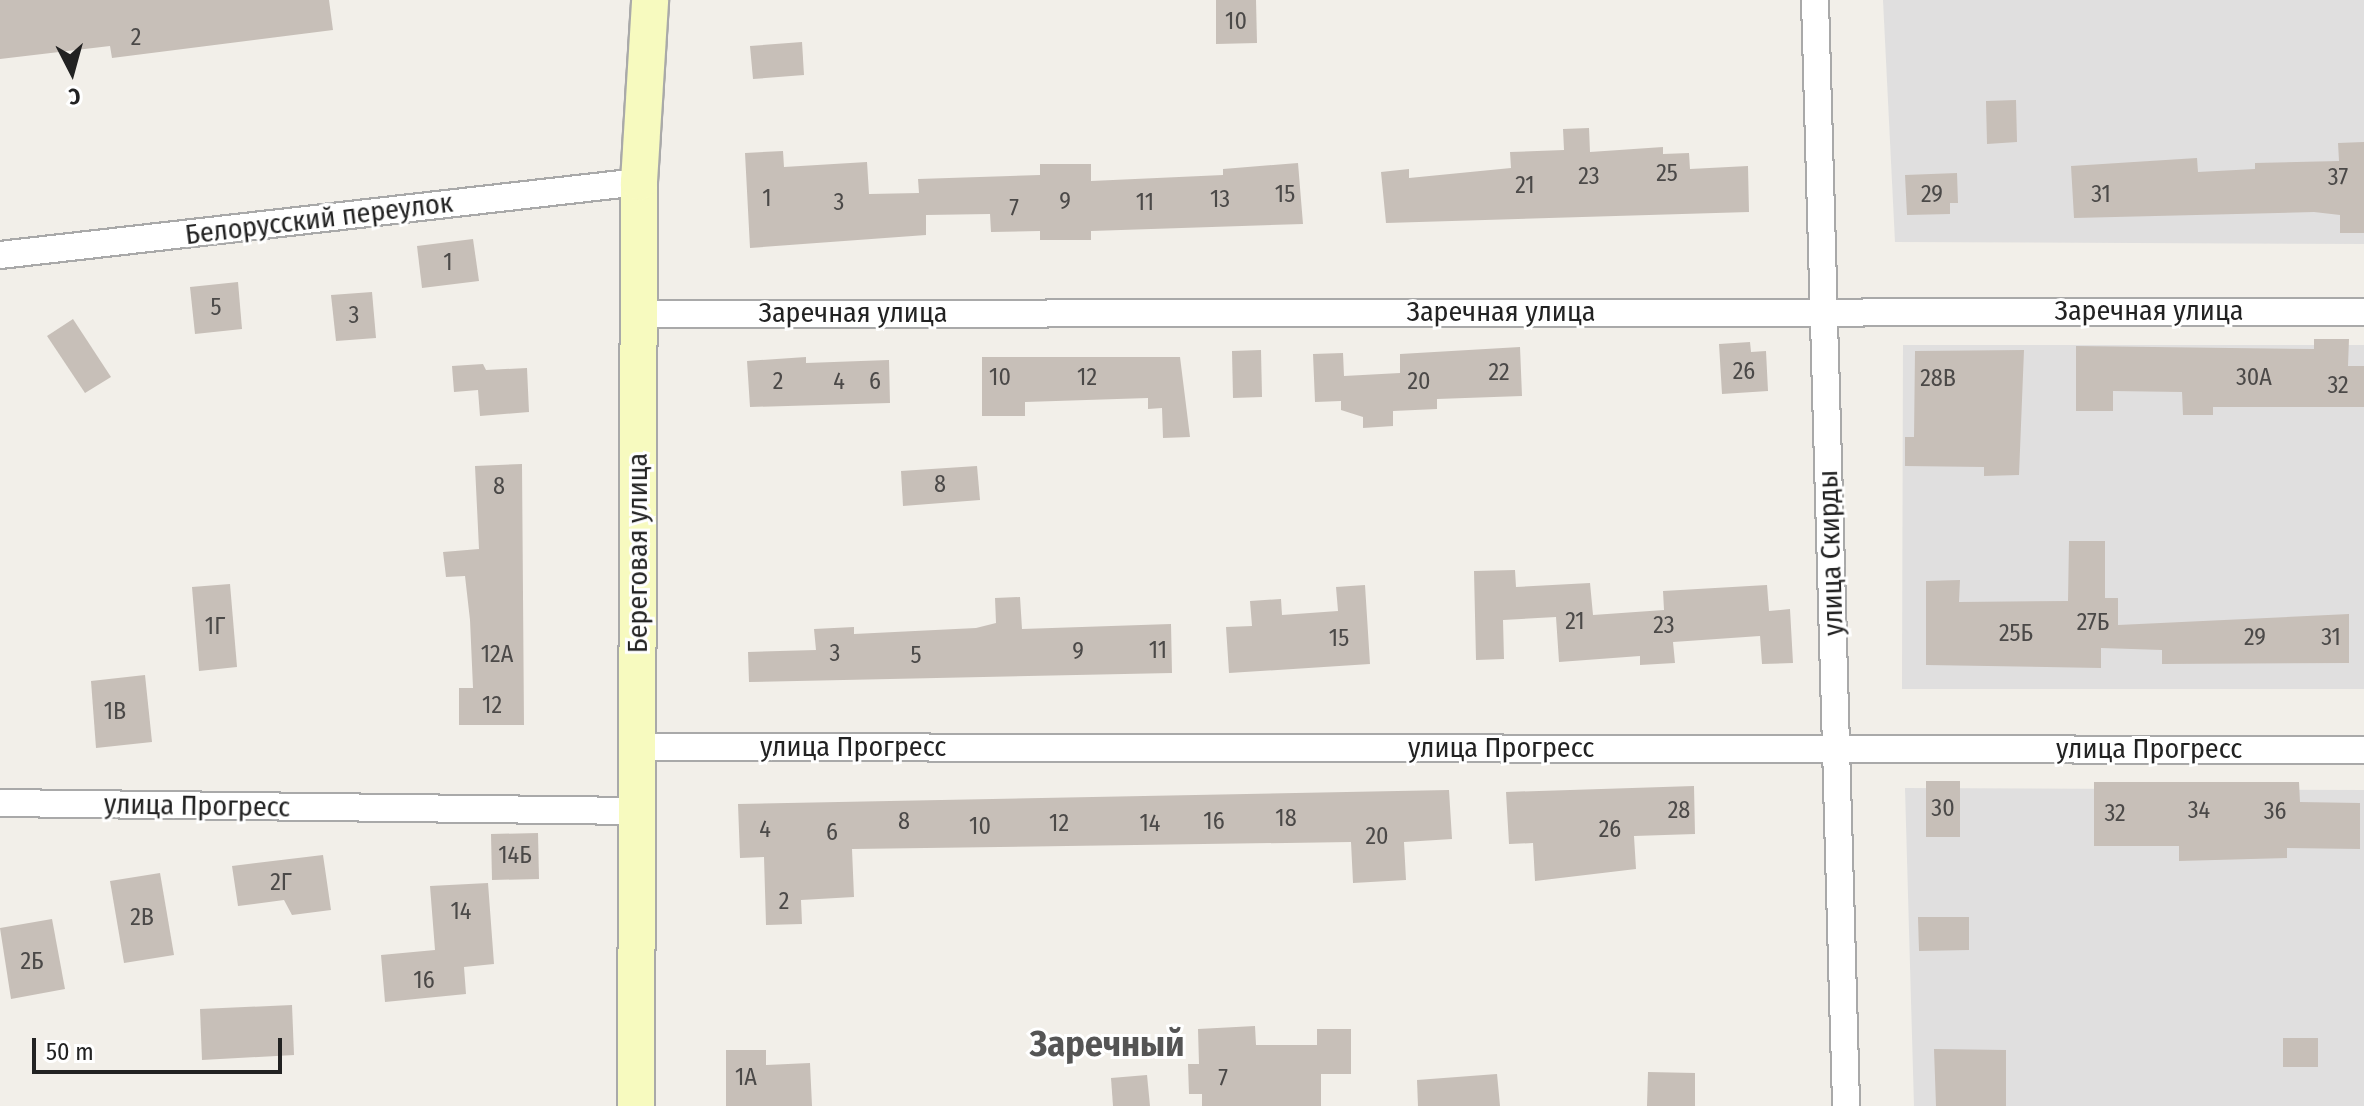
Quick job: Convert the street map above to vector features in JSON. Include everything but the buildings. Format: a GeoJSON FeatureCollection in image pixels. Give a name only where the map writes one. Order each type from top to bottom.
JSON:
{"type":"FeatureCollection","features":[{"type":"Feature","properties":{"kind":"main road","name":"Береговая улица"},"geometry":{"type":"LineString","coordinates":[[636,1106],[634,811],[637,747],[639,182],[650,0]]}},
{"type":"Feature","properties":{"kind":"street","name":"улица Скирды"},"geometry":{"type":"LineString","coordinates":[[1815,0],[1846,1106]]}},
{"type":"Feature","properties":{"kind":"street","name":"Белорусский переулок"},"geometry":{"type":"LineString","coordinates":[[0,255],[639,182]]}},
{"type":"Feature","properties":{"kind":"street","name":"Заречная улица"},"geometry":{"type":"LineString","coordinates":[[638,314],[2364,312]]}},
{"type":"Feature","properties":{"kind":"street","name":"улица Прогресс"},"geometry":{"type":"LineString","coordinates":[[637,747],[2364,750]]}},
{"type":"Feature","properties":{"kind":"street","name":"улица Прогресс"},"geometry":{"type":"LineString","coordinates":[[0,803],[634,811]]}},
{"type":"Feature","properties":{"kind":"shaded area"},"geometry":{"type":"Polygon","coordinates":[[[1883,0],[2364,0],[2364,244],[1895,242],[1883,0]]]}},
{"type":"Feature","properties":{"kind":"shaded area"},"geometry":{"type":"Polygon","coordinates":[[[1903,345],[2364,345],[2364,689],[1902,689],[1903,345]]]}},
{"type":"Feature","properties":{"kind":"shaded area"},"geometry":{"type":"Polygon","coordinates":[[[1905,788],[2364,790],[2364,1106],[1914,1106],[1905,788]]]}},
{"type":"Feature","properties":{"kind":"district","name":"Заречный"},"geometry":{"type":"Point","coordinates":[1107,1045]}}]}
